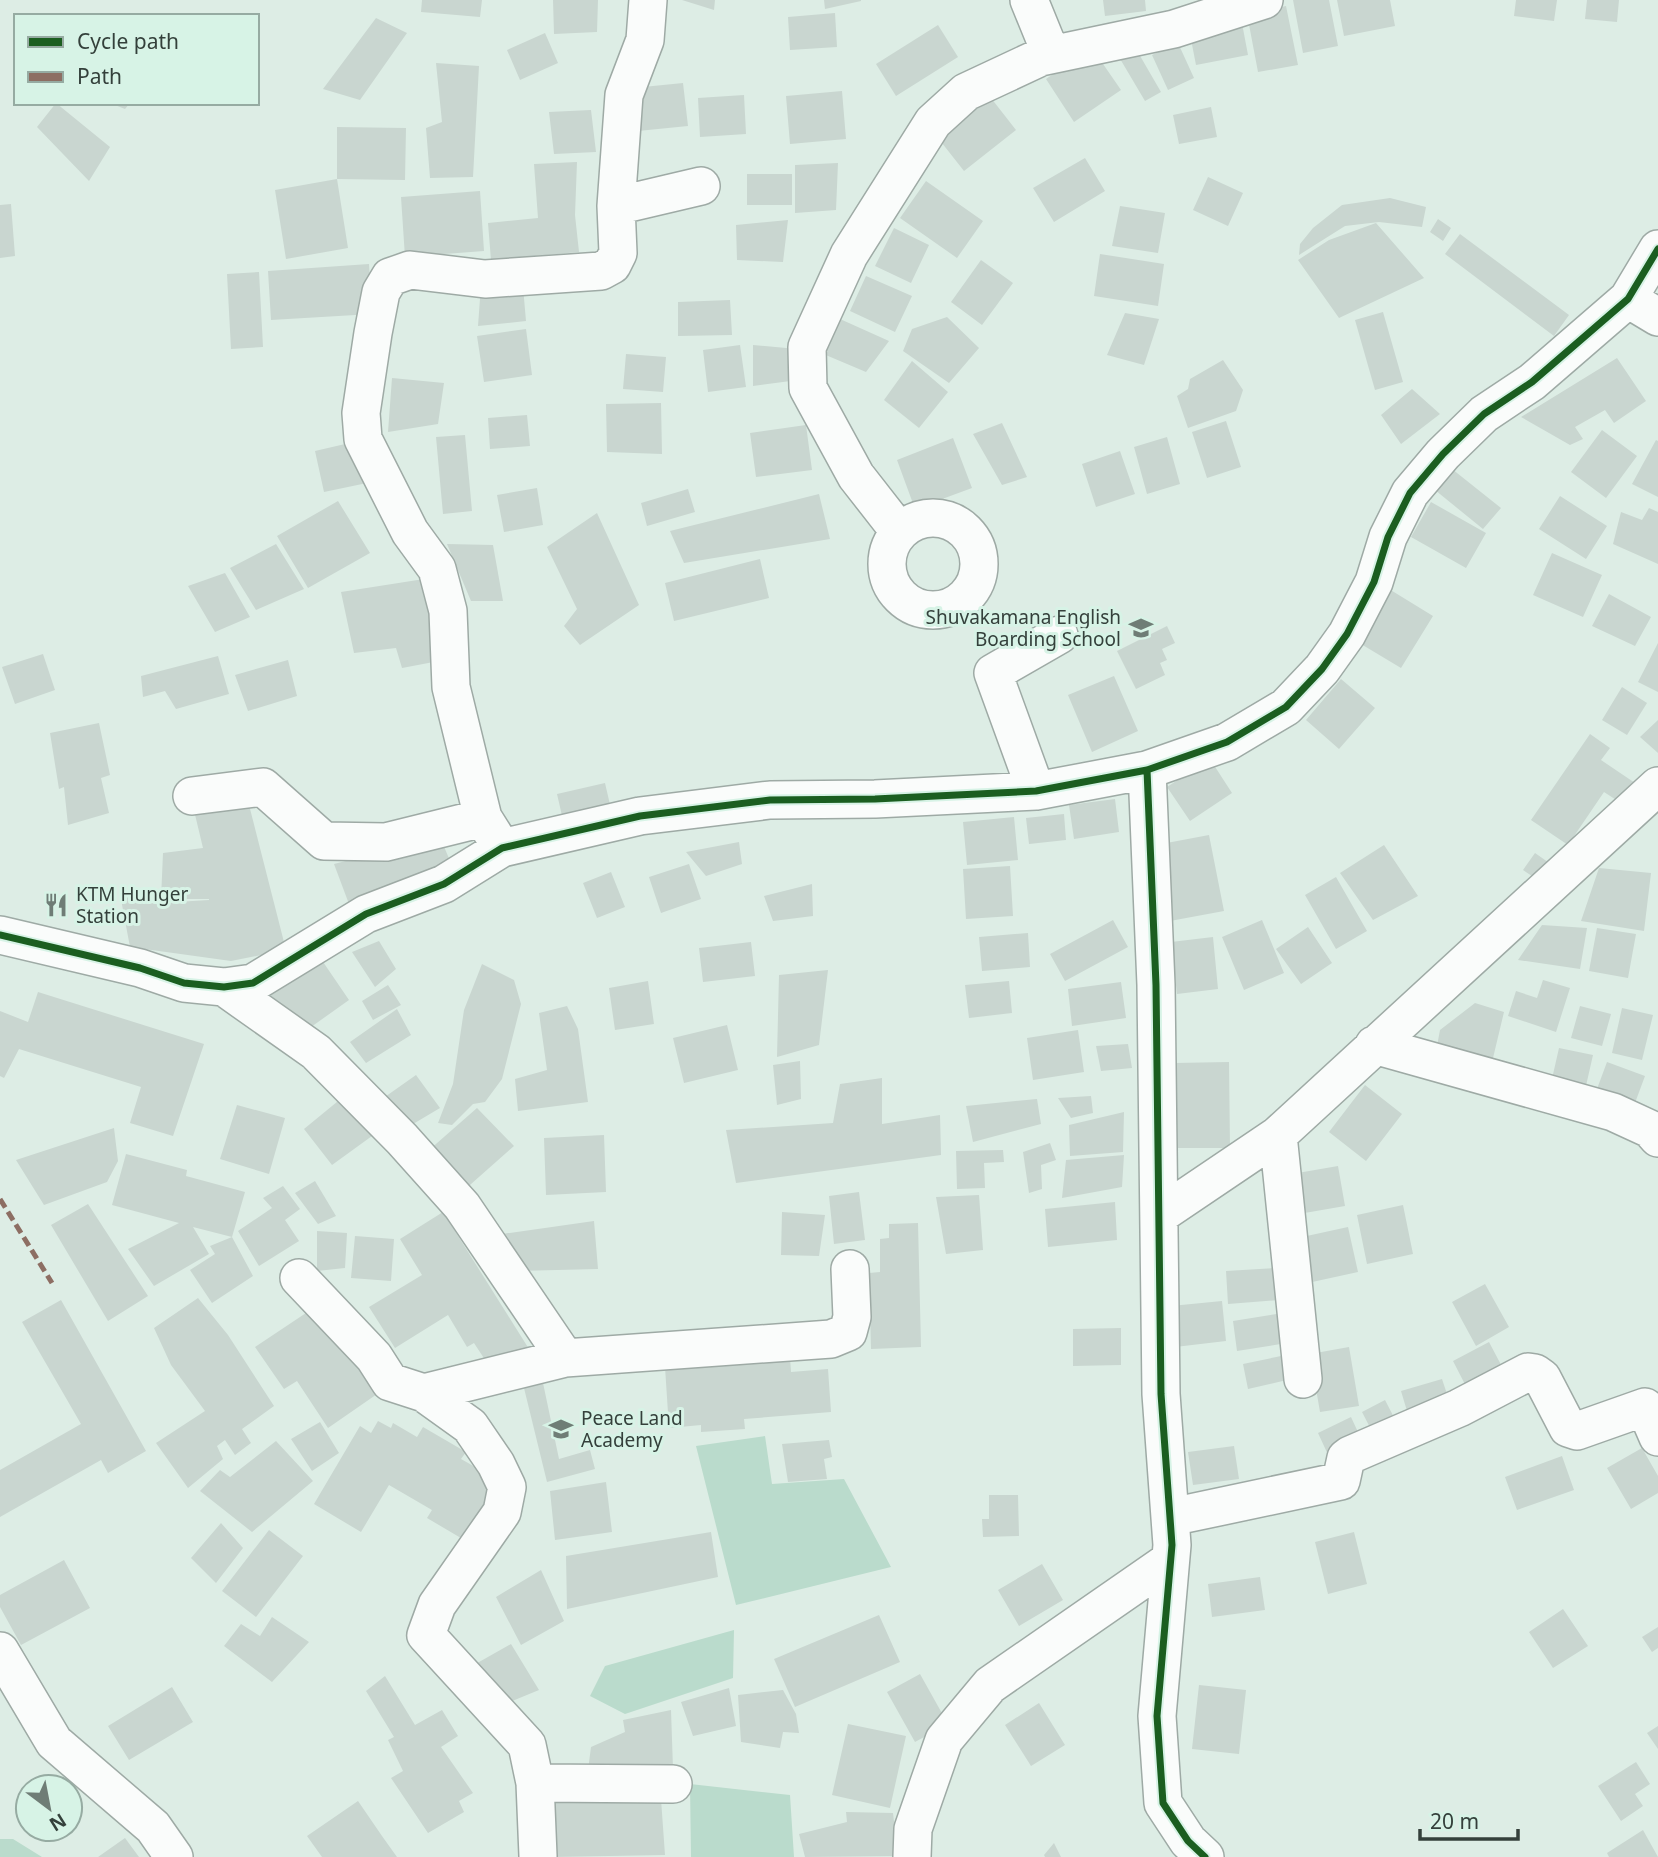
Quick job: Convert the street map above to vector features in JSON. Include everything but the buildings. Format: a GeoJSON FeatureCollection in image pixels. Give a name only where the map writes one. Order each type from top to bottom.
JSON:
{"type":"FeatureCollection","features":[{"type":"Feature","properties":{"kind":"street"},"geometry":{"type":"LineString","coordinates":[[502,848],[483,818],[451,687],[448,611],[437,569],[410,532],[363,439],[361,413],[381,292],[390,277],[411,270],[485,279],[601,271],[612,265],[618,253],[616,206],[624,95],[645,40],[648,0]]}},
{"type":"Feature","properties":{"kind":"street"},"geometry":{"type":"LineString","coordinates":[[1029,0],[1051,54]]}},
{"type":"Feature","properties":{"kind":"street"},"geometry":{"type":"LineString","coordinates":[[899,531],[856,476],[812,397],[808,388],[807,347],[849,255],[933,122],[966,92],[1051,54],[1174,29],[1264,0]]}},
{"type":"Feature","properties":{"kind":"street"},"geometry":{"type":"LineString","coordinates":[[616,206],[701,186]]}},
{"type":"Feature","properties":{"kind":"street"},"geometry":{"type":"LineString","coordinates":[[0,935],[140,968],[184,983],[224,987],[253,983],[366,914],[443,884],[502,848],[640,816],[770,800],[875,799],[1036,792],[1147,770],[1227,742],[1286,707],[1322,669],[1347,634],[1374,582],[1388,537],[1410,494],[1435,464],[1484,414],[1643,308],[1658,249]]}},
{"type":"Feature","properties":{"kind":"street"},"geometry":{"type":"LineString","coordinates":[[1036,792],[993,674],[1059,635]]}},
{"type":"Feature","properties":{"kind":"street"},"geometry":{"type":"LineString","coordinates":[[1147,770],[1156,985],[1161,1214],[1161,1394],[1171,1517],[1157,1716],[1163,1803],[1188,1841],[1205,1857]]}},
{"type":"Feature","properties":{"kind":"street"},"geometry":{"type":"LineString","coordinates":[[1161,1214],[1278,1135],[1658,786]]}},
{"type":"Feature","properties":{"kind":"street"},"geometry":{"type":"LineString","coordinates":[[192,796],[263,787],[324,841],[386,842],[483,818]]}},
{"type":"Feature","properties":{"kind":"street"},"geometry":{"type":"LineString","coordinates":[[224,987],[316,1052],[402,1139],[462,1206],[565,1358]]}},
{"type":"Feature","properties":{"kind":"street"},"geometry":{"type":"LineString","coordinates":[[1374,1045],[1614,1112],[1650,1129],[1658,1138]]}},
{"type":"Feature","properties":{"kind":"street"},"geometry":{"type":"LineString","coordinates":[[1278,1135],[1303,1379]]}},
{"type":"Feature","properties":{"kind":"street"},"geometry":{"type":"LineString","coordinates":[[424,1393],[565,1358],[831,1339],[848,1332],[852,1317],[850,1269]]}},
{"type":"Feature","properties":{"kind":"street"},"geometry":{"type":"LineString","coordinates":[[299,1278],[374,1357],[390,1382],[424,1393],[470,1426],[496,1464],[507,1487],[502,1512],[437,1605],[426,1635],[527,1745],[535,1783],[538,1856]]}},
{"type":"Feature","properties":{"kind":"street"},"geometry":{"type":"LineString","coordinates":[[1171,1517],[1341,1481],[1346,1458],[1350,1455],[1459,1408],[1528,1373],[1542,1378],[1568,1428],[1577,1431],[1645,1407],[1658,1437]]}},
{"type":"Feature","properties":{"kind":"street"},"geometry":{"type":"LineString","coordinates":[[912,1857],[913,1829],[944,1740],[990,1685],[1169,1561]]}},
{"type":"Feature","properties":{"kind":"street"},"geometry":{"type":"LineString","coordinates":[[0,1651],[54,1742],[153,1827],[174,1857]]}},
{"type":"Feature","properties":{"kind":"street"},"geometry":{"type":"LineString","coordinates":[[535,1783],[673,1784]]}},
{"type":"Feature","properties":{"kind":"green space"},"geometry":{"type":"Polygon","coordinates":[[[765,1436],[772,1484],[844,1479],[891,1567],[736,1605],[696,1446],[765,1436]]]}},
{"type":"Feature","properties":{"kind":"green space"},"geometry":{"type":"Polygon","coordinates":[[[734,1630],[733,1678],[625,1714],[590,1696],[605,1666],[734,1630]]]}},
{"type":"Feature","properties":{"kind":"green space"},"geometry":{"type":"Polygon","coordinates":[[[690,1784],[790,1795],[794,1857],[691,1857],[690,1784]]]}},
{"type":"Feature","properties":{"kind":"green space"},"geometry":{"type":"Polygon","coordinates":[[[0,1839],[13,1839],[14,1843],[19,1843],[42,1857],[0,1857],[0,1839]]]}},
{"type":"Feature","properties":{"kind":"marked path"},"geometry":{"type":"LineString","coordinates":[[0,1199],[52,1283]]}},
{"type":"Feature","properties":{"kind":"cycle path"},"geometry":{"type":"LineString","coordinates":[[0,935],[140,968],[184,983],[224,987],[253,983],[366,914],[444,884],[502,848],[640,816],[770,800],[875,799],[1036,791],[1147,770],[1227,742],[1286,707],[1322,669],[1347,634],[1374,582],[1388,537],[1410,493],[1443,454],[1484,414],[1532,382],[1628,299],[1658,249]]}},
{"type":"Feature","properties":{"kind":"cycle path"},"geometry":{"type":"LineString","coordinates":[[1147,770],[1156,985],[1161,1394],[1172,1545],[1157,1716],[1163,1803],[1188,1841],[1205,1857]]}},
{"type":"Feature","properties":{"kind":"place","name":"Shuvakamana English Boarding School"},"geometry":{"type":"Point","coordinates":[1141,628]}},
{"type":"Feature","properties":{"kind":"place","name":"KTM Hunger Station"},"geometry":{"type":"Point","coordinates":[56,905]}},
{"type":"Feature","properties":{"kind":"place","name":"Peace Land Academy"},"geometry":{"type":"Point","coordinates":[561,1429]}}]}
